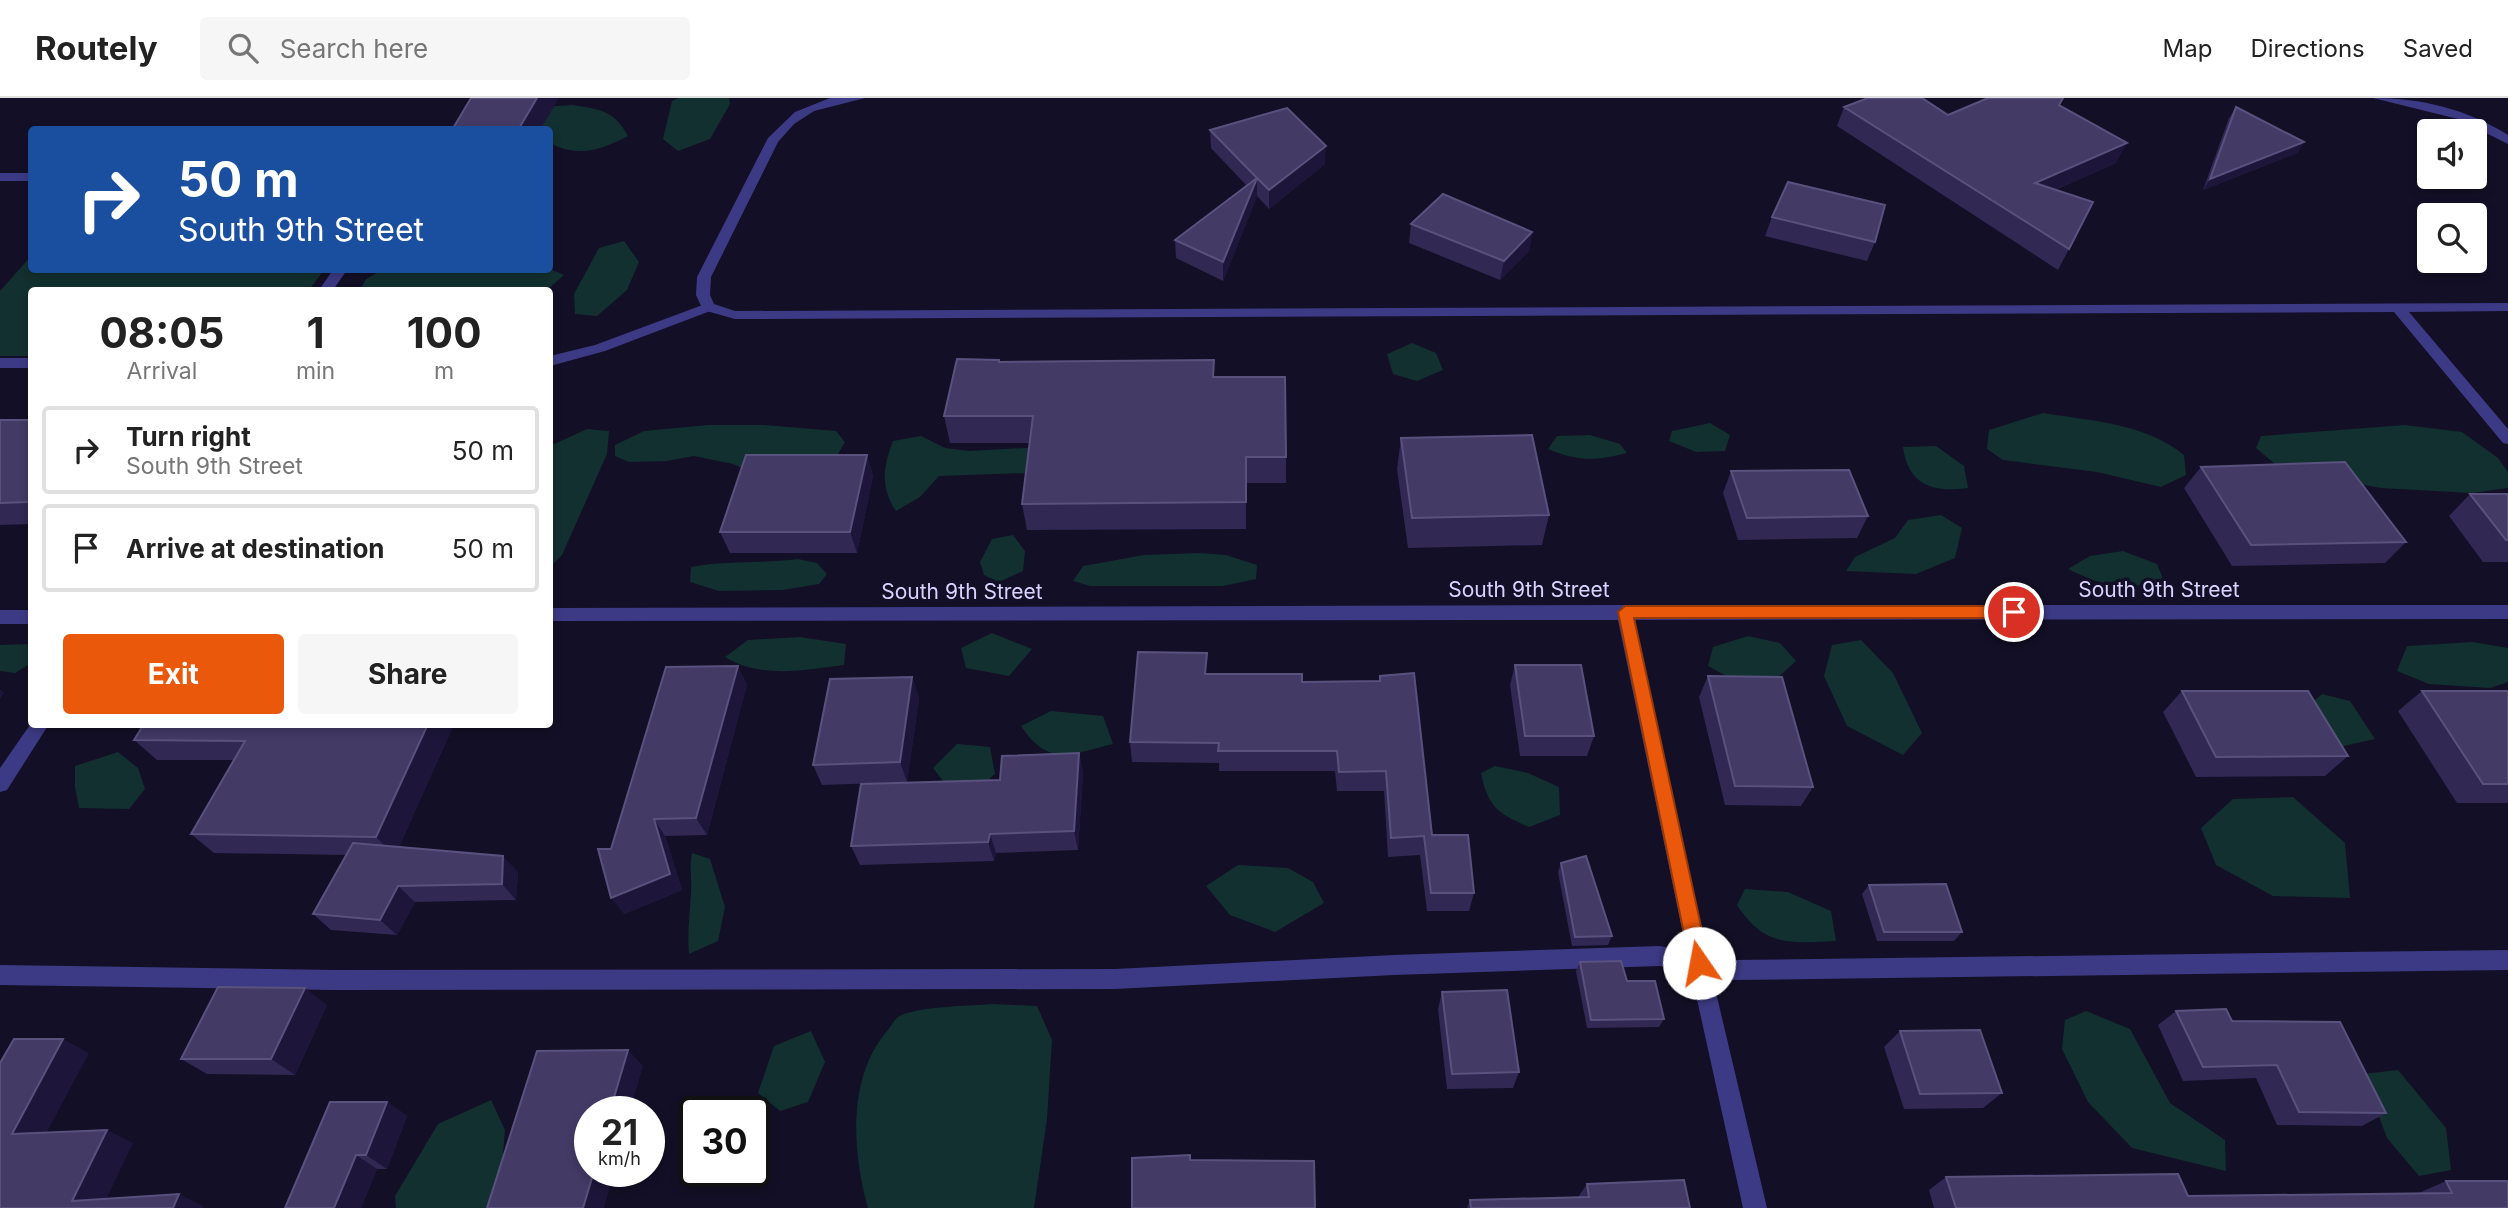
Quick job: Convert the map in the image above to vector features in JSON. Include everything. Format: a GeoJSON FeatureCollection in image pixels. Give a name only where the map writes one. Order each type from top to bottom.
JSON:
{"type":"FeatureCollection","features":[{"type":"Feature","properties":{"kind":"street"},"geometry":{"type":"LineString","coordinates":[[859,98],[802,111],[784,123],[772,141],[704,277],[703,295],[708,307],[735,315],[2508,307]]}},
{"type":"Feature","properties":{"kind":"street"},"geometry":{"type":"LineString","coordinates":[[2379,98],[2438,107],[2468,117],[2508,140]]}},
{"type":"Feature","properties":{"kind":"street"},"geometry":{"type":"LineString","coordinates":[[0,177],[28,177]]}},
{"type":"Feature","properties":{"kind":"street"},"geometry":{"type":"LineString","coordinates":[[553,360],[600,348],[708,307]]}},
{"type":"Feature","properties":{"kind":"street"},"geometry":{"type":"LineString","coordinates":[[2397,307],[2508,439]]}},
{"type":"Feature","properties":{"kind":"street"},"geometry":{"type":"LineString","coordinates":[[0,363],[28,363]]}},
{"type":"Feature","properties":{"kind":"street","name":"South 9th Street"},"geometry":{"type":"LineString","coordinates":[[553,615],[2508,611]]}},
{"type":"Feature","properties":{"kind":"street"},"geometry":{"type":"LineString","coordinates":[[1625,612],[1699,963],[1755,1208]]}},
{"type":"Feature","properties":{"kind":"street"},"geometry":{"type":"LineString","coordinates":[[0,617],[28,617]]}},
{"type":"Feature","properties":{"kind":"street"},"geometry":{"type":"LineString","coordinates":[[0,784],[37,728]]}},
{"type":"Feature","properties":{"kind":"street"},"geometry":{"type":"LineString","coordinates":[[0,975],[334,980],[1115,979],[1394,965],[1660,956],[1734,970],[2508,960]]}},
{"type":"Feature","properties":{"kind":"green space"},"geometry":{"type":"Polygon","coordinates":[[[678,98],[729,98],[730,104],[710,139],[678,151],[663,139],[672,101],[678,98]]]}},
{"type":"Feature","properties":{"kind":"green space"},"geometry":{"type":"Polygon","coordinates":[[[572,105],[590,108],[611,116],[628,136],[590,150],[561,148],[553,144],[553,126],[501,126],[515,109],[572,105]]]}},
{"type":"Feature","properties":{"kind":"green space"},"geometry":{"type":"Polygon","coordinates":[[[624,241],[639,262],[627,290],[597,316],[575,314],[574,294],[599,248],[624,241]]]}},
{"type":"Feature","properties":{"kind":"green space"},"geometry":{"type":"Polygon","coordinates":[[[28,259],[28,273],[322,273],[311,287],[28,287],[28,356],[0,356],[0,291],[28,259]]]}},
{"type":"Feature","properties":{"kind":"green space"},"geometry":{"type":"Polygon","coordinates":[[[553,270],[564,275],[550,287],[362,287],[366,279],[377,273],[553,273],[553,270]]]}},
{"type":"Feature","properties":{"kind":"green space"},"geometry":{"type":"Polygon","coordinates":[[[1412,343],[1436,353],[1443,370],[1417,381],[1393,374],[1387,354],[1412,343]]]}},
{"type":"Feature","properties":{"kind":"green space"},"geometry":{"type":"Polygon","coordinates":[[[2043,413],[2117,425],[2152,436],[2184,455],[2186,475],[2161,487],[2097,472],[2003,460],[1987,449],[1989,430],[2043,413]]]}},
{"type":"Feature","properties":{"kind":"green space"},"geometry":{"type":"Polygon","coordinates":[[[1710,423],[1730,435],[1725,451],[1696,452],[1669,441],[1672,431],[1710,423]]]}},
{"type":"Feature","properties":{"kind":"green space"},"geometry":{"type":"Polygon","coordinates":[[[708,425],[764,425],[836,431],[845,442],[835,459],[749,471],[733,464],[694,456],[666,461],[629,462],[615,456],[615,445],[644,431],[708,425]]]}},
{"type":"Feature","properties":{"kind":"green space"},"geometry":{"type":"Polygon","coordinates":[[[2405,425],[2462,432],[2498,458],[2508,472],[2508,488],[2472,493],[2381,488],[2293,472],[2275,464],[2256,448],[2261,436],[2405,425]]]}},
{"type":"Feature","properties":{"kind":"green space"},"geometry":{"type":"Polygon","coordinates":[[[587,429],[609,431],[607,454],[562,555],[553,564],[553,445],[587,429]]]}},
{"type":"Feature","properties":{"kind":"green space"},"geometry":{"type":"Polygon","coordinates":[[[1590,435],[1620,444],[1627,453],[1587,459],[1548,449],[1557,436],[1590,435]]]}},
{"type":"Feature","properties":{"kind":"green space"},"geometry":{"type":"Polygon","coordinates":[[[921,436],[945,448],[969,451],[1042,447],[1088,471],[939,476],[920,497],[896,511],[885,485],[885,468],[893,441],[921,436]]]}},
{"type":"Feature","properties":{"kind":"green space"},"geometry":{"type":"Polygon","coordinates":[[[1936,446],[1964,466],[1968,488],[1933,487],[1924,484],[1910,470],[1903,447],[1936,446]]]}},
{"type":"Feature","properties":{"kind":"green space"},"geometry":{"type":"Polygon","coordinates":[[[1941,515],[1962,528],[1955,558],[1916,574],[1846,571],[1855,557],[1895,538],[1908,520],[1941,515]]]}},
{"type":"Feature","properties":{"kind":"green space"},"geometry":{"type":"Polygon","coordinates":[[[1013,535],[1025,551],[1023,571],[999,582],[984,575],[980,562],[992,539],[1013,535]]]}},
{"type":"Feature","properties":{"kind":"green space"},"geometry":{"type":"Polygon","coordinates":[[[2123,551],[2157,564],[2164,581],[2136,586],[2115,586],[2068,569],[2090,556],[2123,551]]]}},
{"type":"Feature","properties":{"kind":"green space"},"geometry":{"type":"Polygon","coordinates":[[[1144,555],[1226,555],[1257,565],[1256,579],[1223,586],[1090,586],[1073,581],[1083,566],[1144,555]]]}},
{"type":"Feature","properties":{"kind":"green space"},"geometry":{"type":"Polygon","coordinates":[[[798,559],[817,563],[827,574],[819,584],[783,590],[719,591],[690,582],[691,567],[798,559]]]}},
{"type":"Feature","properties":{"kind":"green space"},"geometry":{"type":"Polygon","coordinates":[[[992,633],[1032,649],[1009,676],[966,668],[961,648],[992,633]]]}},
{"type":"Feature","properties":{"kind":"green space"},"geometry":{"type":"Polygon","coordinates":[[[1748,636],[1780,643],[1796,661],[1773,682],[1737,682],[1708,666],[1713,647],[1748,636]]]}},
{"type":"Feature","properties":{"kind":"green space"},"geometry":{"type":"Polygon","coordinates":[[[800,637],[846,644],[844,665],[768,671],[739,664],[725,657],[748,640],[800,637]]]}},
{"type":"Feature","properties":{"kind":"green space"},"geometry":{"type":"Polygon","coordinates":[[[1861,640],[1893,673],[1922,733],[1903,755],[1847,726],[1824,676],[1832,645],[1861,640]]]}},
{"type":"Feature","properties":{"kind":"green space"},"geometry":{"type":"Polygon","coordinates":[[[2473,642],[2508,648],[2508,682],[2490,688],[2429,684],[2397,671],[2407,646],[2473,642]]]}},
{"type":"Feature","properties":{"kind":"green space"},"geometry":{"type":"Polygon","coordinates":[[[28,644],[28,665],[15,673],[0,671],[0,645],[28,644]]]}},
{"type":"Feature","properties":{"kind":"green space"},"geometry":{"type":"Polygon","coordinates":[[[2322,694],[2350,701],[2375,739],[2339,747],[2306,708],[2322,694]]]}},
{"type":"Feature","properties":{"kind":"green space"},"geometry":{"type":"Polygon","coordinates":[[[1051,711],[1103,716],[1113,744],[1073,754],[1051,753],[1041,748],[1021,726],[1051,711]]]}},
{"type":"Feature","properties":{"kind":"green space"},"geometry":{"type":"Polygon","coordinates":[[[957,744],[990,747],[995,774],[971,794],[946,785],[933,768],[957,744]]]}},
{"type":"Feature","properties":{"kind":"green space"},"geometry":{"type":"Polygon","coordinates":[[[118,752],[138,768],[145,789],[129,809],[79,808],[75,766],[118,752]]]}},
{"type":"Feature","properties":{"kind":"green space"},"geometry":{"type":"Polygon","coordinates":[[[1495,766],[1528,773],[1559,787],[1560,815],[1529,827],[1502,813],[1491,802],[1481,773],[1495,766]]]}},
{"type":"Feature","properties":{"kind":"green space"},"geometry":{"type":"Polygon","coordinates":[[[2293,797],[2345,843],[2350,898],[2273,896],[2216,865],[2201,828],[2233,799],[2293,797]]]}},
{"type":"Feature","properties":{"kind":"green space"},"geometry":{"type":"Polygon","coordinates":[[[692,853],[710,859],[725,907],[718,941],[689,954],[688,931],[692,853]]]}},
{"type":"Feature","properties":{"kind":"green space"},"geometry":{"type":"Polygon","coordinates":[[[1238,865],[1288,868],[1313,882],[1324,903],[1275,932],[1230,915],[1206,886],[1238,865]]]}},
{"type":"Feature","properties":{"kind":"green space"},"geometry":{"type":"Polygon","coordinates":[[[1745,889],[1788,892],[1831,911],[1836,941],[1792,942],[1769,936],[1747,919],[1737,905],[1745,889]]]}},
{"type":"Feature","properties":{"kind":"green space"},"geometry":{"type":"Polygon","coordinates":[[[993,1004],[1037,1006],[1052,1040],[1047,1119],[1034,1208],[868,1208],[856,1139],[857,1115],[865,1069],[875,1049],[895,1020],[906,1013],[993,1004]]]}},
{"type":"Feature","properties":{"kind":"green space"},"geometry":{"type":"Polygon","coordinates":[[[2086,1011],[2130,1029],[2170,1103],[2225,1140],[2226,1171],[2132,1148],[2088,1102],[2062,1049],[2065,1020],[2086,1011]]]}},
{"type":"Feature","properties":{"kind":"green space"},"geometry":{"type":"Polygon","coordinates":[[[811,1031],[825,1062],[808,1102],[780,1111],[770,1103],[770,1096],[758,1093],[774,1046],[811,1031]]]}},
{"type":"Feature","properties":{"kind":"green space"},"geometry":{"type":"Polygon","coordinates":[[[2398,1070],[2446,1128],[2451,1170],[2419,1176],[2387,1138],[2363,1074],[2398,1070]]]}},
{"type":"Feature","properties":{"kind":"green space"},"geometry":{"type":"Polygon","coordinates":[[[491,1100],[505,1130],[500,1189],[488,1208],[396,1208],[395,1196],[438,1124],[491,1100]]]}},
{"type":"Feature","properties":{"kind":"building"},"geometry":{"type":"Polygon","coordinates":[[[471,98],[537,98],[520,126],[454,126],[471,98]]]}},
{"type":"Feature","properties":{"kind":"building"},"geometry":{"type":"Polygon","coordinates":[[[1868,98],[1922,98],[1948,115],[1988,98],[2063,98],[2059,105],[2127,143],[2035,183],[2093,202],[2069,249],[1844,107],[1868,98]]]}},
{"type":"Feature","properties":{"kind":"building"},"geometry":{"type":"Polygon","coordinates":[[[2236,107],[2304,142],[2210,179],[2236,107]]]}},
{"type":"Feature","properties":{"kind":"building"},"geometry":{"type":"Polygon","coordinates":[[[1287,108],[1326,146],[1269,190],[1210,130],[1287,108]]]}},
{"type":"Feature","properties":{"kind":"building"},"geometry":{"type":"Polygon","coordinates":[[[1257,178],[1223,262],[1175,240],[1257,178]]]}},
{"type":"Feature","properties":{"kind":"building"},"geometry":{"type":"Polygon","coordinates":[[[1788,182],[1885,205],[1875,242],[1772,217],[1788,182]]]}},
{"type":"Feature","properties":{"kind":"building"},"geometry":{"type":"Polygon","coordinates":[[[1443,194],[1532,232],[1504,261],[1411,224],[1443,194]]]}},
{"type":"Feature","properties":{"kind":"building"},"geometry":{"type":"Polygon","coordinates":[[[957,359],[999,362],[1214,360],[1213,377],[1285,377],[1286,457],[1246,457],[1246,502],[1022,504],[1033,416],[944,416],[957,359]]]}},
{"type":"Feature","properties":{"kind":"building"},"geometry":{"type":"Polygon","coordinates":[[[0,420],[28,420],[28,502],[0,503],[0,420]]]}},
{"type":"Feature","properties":{"kind":"building"},"geometry":{"type":"Polygon","coordinates":[[[1532,435],[1549,515],[1412,518],[1401,438],[1532,435]]]}},
{"type":"Feature","properties":{"kind":"building"},"geometry":{"type":"Polygon","coordinates":[[[746,455],[867,455],[850,532],[720,532],[746,455]]]}},
{"type":"Feature","properties":{"kind":"building"},"geometry":{"type":"Polygon","coordinates":[[[2345,462],[2406,542],[2251,545],[2201,467],[2345,462]]]}},
{"type":"Feature","properties":{"kind":"building"},"geometry":{"type":"Polygon","coordinates":[[[1849,470],[1868,516],[1747,518],[1731,471],[1849,470]]]}},
{"type":"Feature","properties":{"kind":"building"},"geometry":{"type":"Polygon","coordinates":[[[2470,494],[2508,494],[2508,540],[2506,540],[2470,494]]]}},
{"type":"Feature","properties":{"kind":"building"},"geometry":{"type":"Polygon","coordinates":[[[1138,652],[1207,653],[1205,674],[1302,674],[1302,682],[1380,681],[1380,676],[1414,673],[1432,835],[1468,835],[1474,893],[1431,893],[1424,836],[1391,838],[1386,771],[1339,772],[1337,751],[1218,751],[1219,743],[1130,742],[1138,652]]]}},
{"type":"Feature","properties":{"kind":"building"},"geometry":{"type":"Polygon","coordinates":[[[1515,665],[1581,665],[1594,736],[1525,736],[1515,665]]]}},
{"type":"Feature","properties":{"kind":"building"},"geometry":{"type":"Polygon","coordinates":[[[738,666],[696,818],[654,819],[670,874],[611,898],[598,849],[611,849],[666,667],[738,666]]]}},
{"type":"Feature","properties":{"kind":"building"},"geometry":{"type":"Polygon","coordinates":[[[1708,676],[1782,677],[1813,787],[1735,786],[1708,676]]]}},
{"type":"Feature","properties":{"kind":"building"},"geometry":{"type":"Polygon","coordinates":[[[912,677],[900,762],[813,765],[830,679],[912,677]]]}},
{"type":"Feature","properties":{"kind":"building"},"geometry":{"type":"Polygon","coordinates":[[[2182,691],[2308,691],[2348,756],[2216,757],[2182,691]]]}},
{"type":"Feature","properties":{"kind":"building"},"geometry":{"type":"Polygon","coordinates":[[[2422,691],[2508,691],[2508,784],[2483,784],[2422,691]]]}},
{"type":"Feature","properties":{"kind":"building"},"geometry":{"type":"Polygon","coordinates":[[[142,728],[426,728],[376,837],[191,834],[245,741],[134,740],[142,728]]]}},
{"type":"Feature","properties":{"kind":"building"},"geometry":{"type":"Polygon","coordinates":[[[1079,753],[1074,831],[990,834],[988,842],[851,846],[861,784],[1000,780],[1002,756],[1079,753]]]}},
{"type":"Feature","properties":{"kind":"building"},"geometry":{"type":"Polygon","coordinates":[[[353,843],[503,856],[502,884],[398,886],[380,920],[313,914],[353,843]]]}},
{"type":"Feature","properties":{"kind":"building"},"geometry":{"type":"Polygon","coordinates":[[[1586,856],[1612,936],[1575,937],[1561,863],[1586,856]]]}},
{"type":"Feature","properties":{"kind":"building"},"geometry":{"type":"Polygon","coordinates":[[[1946,884],[1962,932],[1884,932],[1869,885],[1946,884]]]}},
{"type":"Feature","properties":{"kind":"building"},"geometry":{"type":"Polygon","coordinates":[[[1621,961],[1627,981],[1655,981],[1664,1019],[1591,1020],[1580,962],[1621,961]]]}},
{"type":"Feature","properties":{"kind":"building"},"geometry":{"type":"Polygon","coordinates":[[[218,987],[305,988],[271,1059],[181,1059],[218,987]]]}},
{"type":"Feature","properties":{"kind":"building"},"geometry":{"type":"Polygon","coordinates":[[[1507,990],[1519,1072],[1452,1074],[1442,992],[1507,990]]]}},
{"type":"Feature","properties":{"kind":"building"},"geometry":{"type":"Polygon","coordinates":[[[2226,1009],[2232,1021],[2340,1022],[2386,1113],[2299,1112],[2277,1065],[2203,1067],[2176,1011],[2226,1009]]]}},
{"type":"Feature","properties":{"kind":"building"},"geometry":{"type":"Polygon","coordinates":[[[1980,1030],[2002,1093],[1920,1094],[1900,1031],[1980,1030]]]}},
{"type":"Feature","properties":{"kind":"building"},"geometry":{"type":"Polygon","coordinates":[[[14,1039],[63,1039],[12,1134],[107,1130],[72,1201],[179,1194],[173,1208],[0,1208],[0,1063],[14,1039]]]}},
{"type":"Feature","properties":{"kind":"building"},"geometry":{"type":"Polygon","coordinates":[[[628,1050],[614,1096],[574,1096],[574,1187],[589,1187],[583,1208],[487,1208],[537,1051],[628,1050]]]}},
{"type":"Feature","properties":{"kind":"building"},"geometry":{"type":"Polygon","coordinates":[[[330,1102],[387,1102],[366,1155],[356,1155],[334,1208],[285,1208],[330,1102]]]}},
{"type":"Feature","properties":{"kind":"building"},"geometry":{"type":"Polygon","coordinates":[[[1190,1155],[1190,1160],[1314,1161],[1315,1208],[1132,1208],[1132,1158],[1190,1155]]]}},
{"type":"Feature","properties":{"kind":"building"},"geometry":{"type":"Polygon","coordinates":[[[2178,1174],[2188,1196],[2452,1193],[2446,1181],[2508,1181],[2508,1208],[1956,1208],[1946,1177],[2178,1174]]]}},
{"type":"Feature","properties":{"kind":"building"},"geometry":{"type":"Polygon","coordinates":[[[1684,1180],[1690,1208],[1471,1208],[1470,1200],[1589,1197],[1587,1184],[1684,1180]]]}},
{"type":"Feature","properties":{"kind":"route"},"geometry":{"type":"LineString","coordinates":[[1699,963],[1625,612],[2014,612]]}}]}
